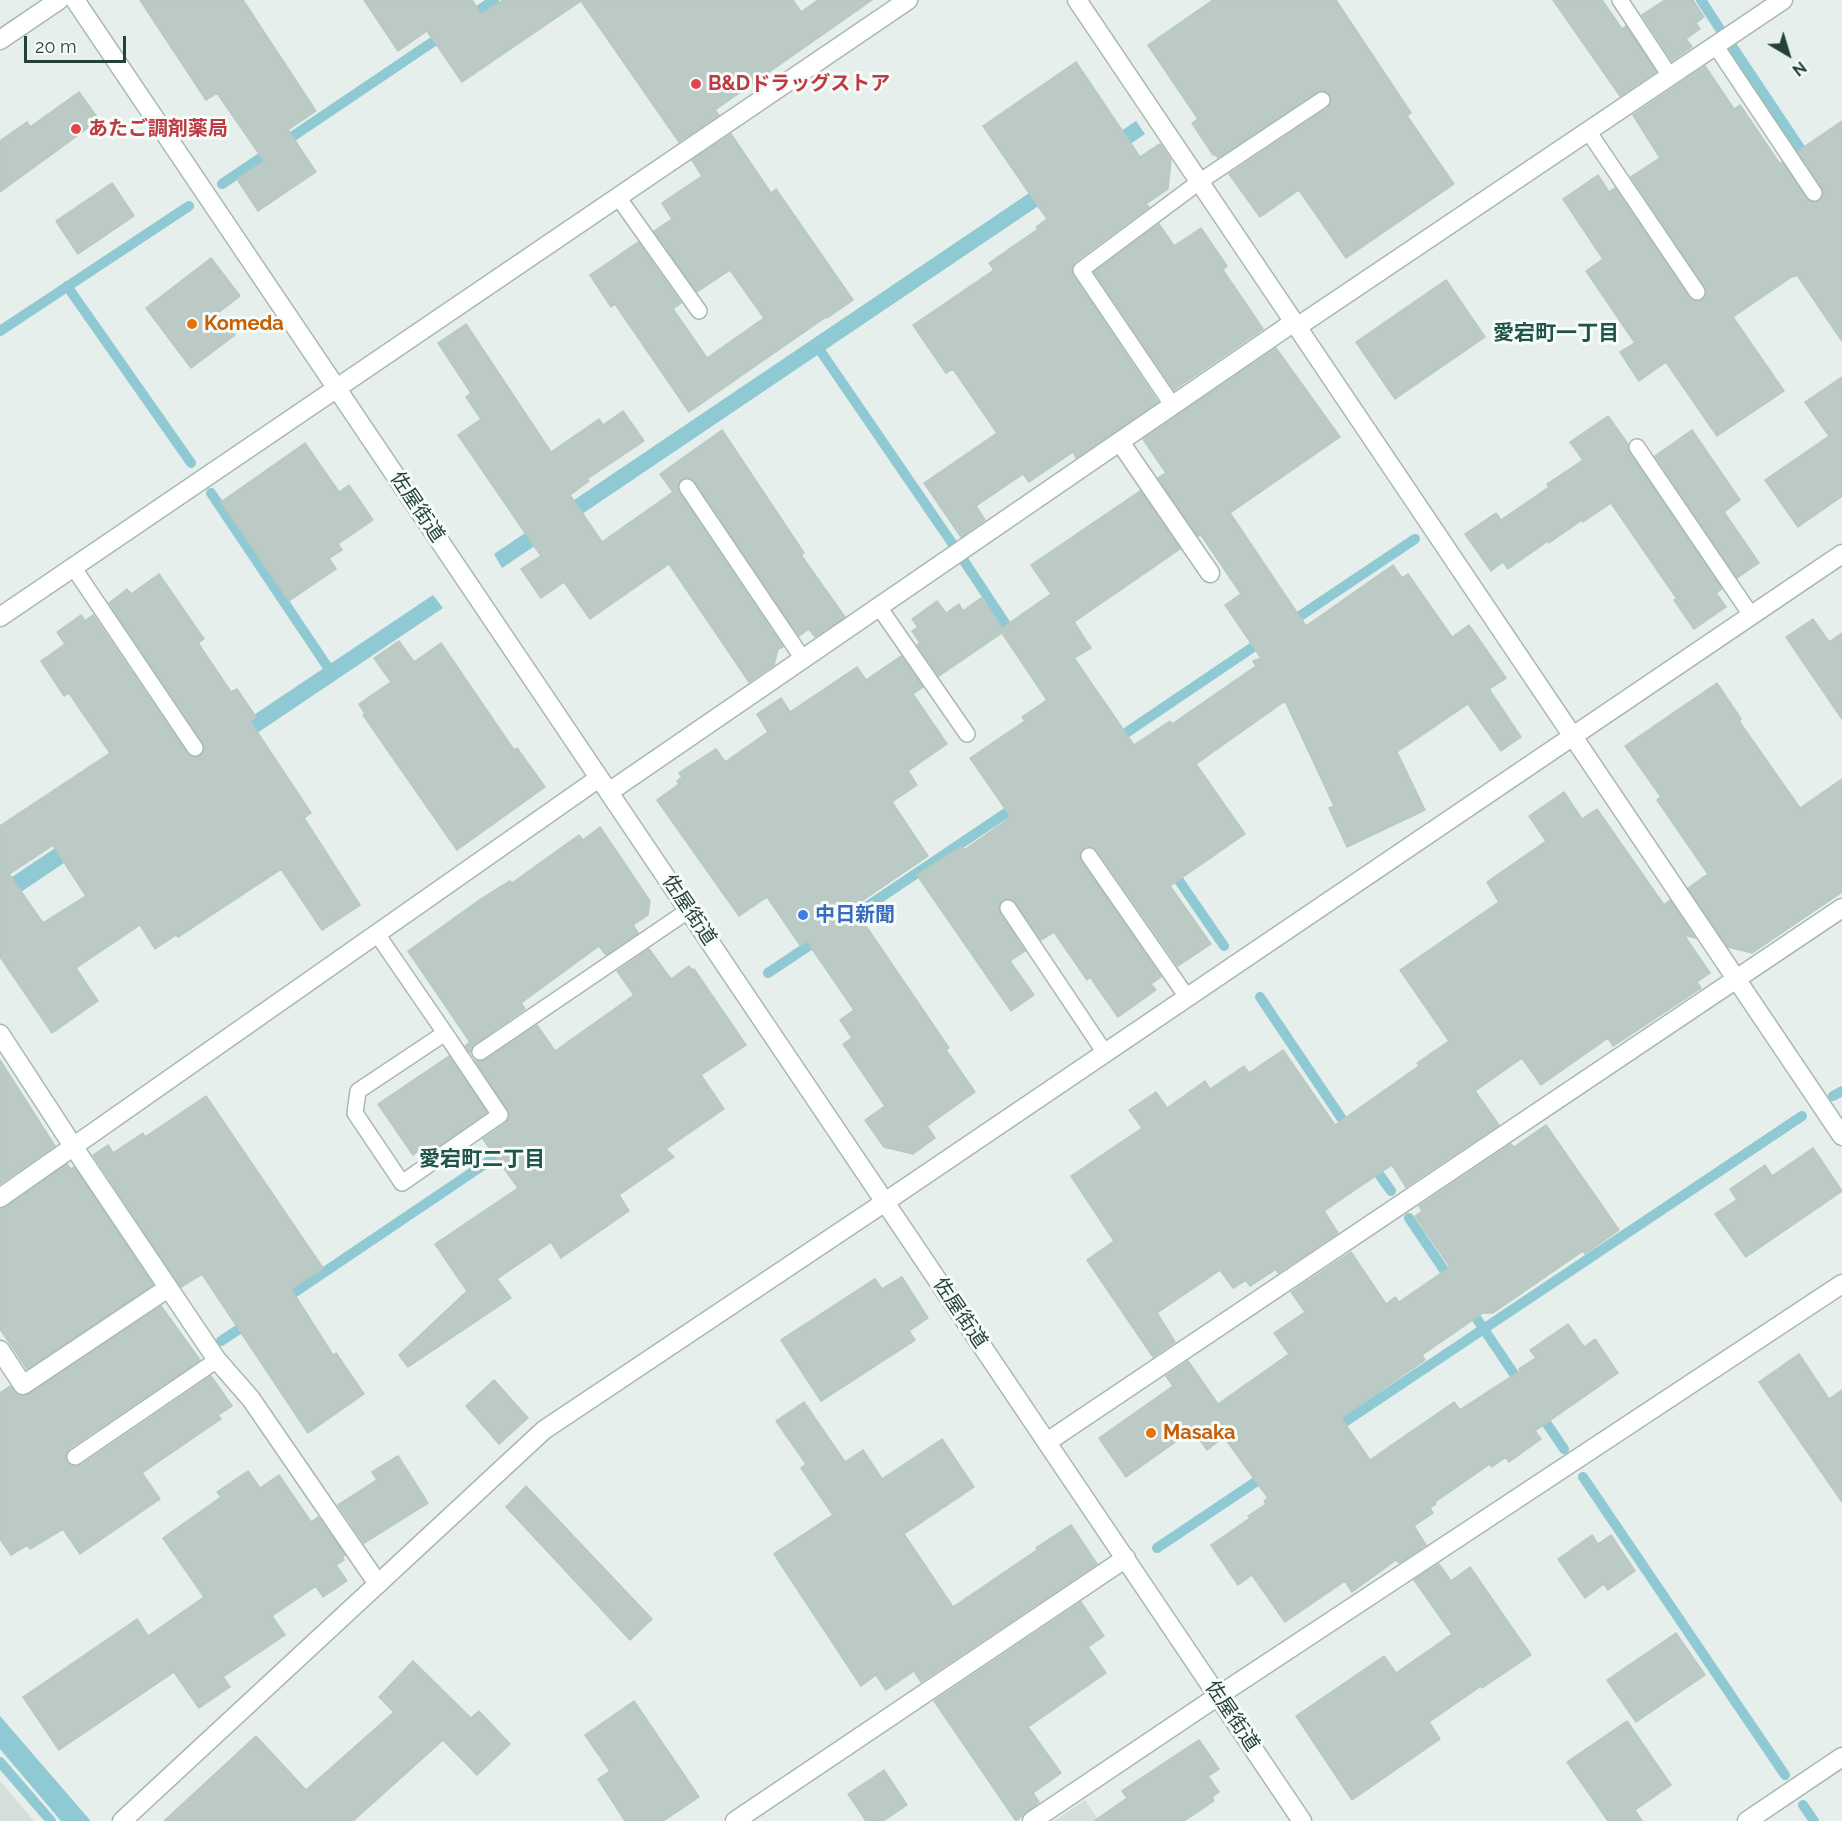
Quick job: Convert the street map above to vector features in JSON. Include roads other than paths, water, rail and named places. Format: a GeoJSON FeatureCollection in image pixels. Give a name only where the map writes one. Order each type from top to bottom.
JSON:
{"type":"FeatureCollection","features":[{"type":"Feature","properties":{"kind":"street"},"geometry":{"type":"LineString","coordinates":[[0,40],[59,0]]}},
{"type":"Feature","properties":{"kind":"street","name":"佐屋街道"},"geometry":{"type":"LineString","coordinates":[[75,0],[1302,1821]]}},
{"type":"Feature","properties":{"kind":"street"},"geometry":{"type":"LineString","coordinates":[[0,617],[908,0]]}},
{"type":"Feature","properties":{"kind":"street"},"geometry":{"type":"LineString","coordinates":[[1077,0],[1842,1136]]}},
{"type":"Feature","properties":{"kind":"street"},"geometry":{"type":"LineString","coordinates":[[0,1198],[377,934],[604,785],[803,660],[1173,406],[1783,0]]}},
{"type":"Feature","properties":{"kind":"street"},"geometry":{"type":"LineString","coordinates":[[1120,442],[1210,573]]}},
{"type":"Feature","properties":{"kind":"street"},"geometry":{"type":"LineString","coordinates":[[122,1821],[544,1430],[1842,554]]}},
{"type":"Feature","properties":{"kind":"street"},"geometry":{"type":"LineString","coordinates":[[1047,1442],[1842,908]]}},
{"type":"Feature","properties":{"kind":"street"},"geometry":{"type":"LineString","coordinates":[[0,1034],[217,1360],[251,1399],[378,1584]]}},
{"type":"Feature","properties":{"kind":"street"},"geometry":{"type":"LineString","coordinates":[[1032,1821],[1842,1284]]}},
{"type":"Feature","properties":{"kind":"street"},"geometry":{"type":"LineString","coordinates":[[0,1350],[23,1385],[168,1288]]}},
{"type":"Feature","properties":{"kind":"street"},"geometry":{"type":"LineString","coordinates":[[735,1821],[1126,1558]]}},
{"type":"Feature","properties":{"kind":"street"},"geometry":{"type":"LineString","coordinates":[[1747,1821],[1842,1757]]}},
{"type":"Feature","properties":{"kind":"lane"},"geometry":{"type":"LineString","coordinates":[[1620,0],[1670,76]]}},
{"type":"Feature","properties":{"kind":"lane"},"geometry":{"type":"LineString","coordinates":[[1715,45],[1814,193]]}},
{"type":"Feature","properties":{"kind":"lane"},"geometry":{"type":"LineString","coordinates":[[1173,406],[1081,270],[1199,182],[1322,100]]}},
{"type":"Feature","properties":{"kind":"lane"},"geometry":{"type":"LineString","coordinates":[[1588,131],[1697,291]]}},
{"type":"Feature","properties":{"kind":"lane"},"geometry":{"type":"LineString","coordinates":[[618,197],[699,311]]}},
{"type":"Feature","properties":{"kind":"lane"},"geometry":{"type":"LineString","coordinates":[[1637,447],[1751,615]]}},
{"type":"Feature","properties":{"kind":"lane"},"geometry":{"type":"LineString","coordinates":[[687,487],[803,660]]}},
{"type":"Feature","properties":{"kind":"lane"},"geometry":{"type":"LineString","coordinates":[[73,567],[195,748]]}},
{"type":"Feature","properties":{"kind":"lane"},"geometry":{"type":"LineString","coordinates":[[879,607],[967,734]]}},
{"type":"Feature","properties":{"kind":"lane"},"geometry":{"type":"LineString","coordinates":[[1089,856],[1187,998]]}},
{"type":"Feature","properties":{"kind":"lane"},"geometry":{"type":"LineString","coordinates":[[1008,908],[1105,1053]]}},
{"type":"Feature","properties":{"kind":"lane"},"geometry":{"type":"LineString","coordinates":[[480,1052],[689,910]]}},
{"type":"Feature","properties":{"kind":"lane"},"geometry":{"type":"LineString","coordinates":[[377,934],[445,1033],[500,1115],[402,1183],[355,1113],[358,1091],[445,1033]]}},
{"type":"Feature","properties":{"kind":"lane"},"geometry":{"type":"LineString","coordinates":[[75,1456],[217,1360]]}},
{"type":"Feature","properties":{"kind":"water"},"geometry":{"type":"Polygon","coordinates":[[[1136,121],[1145,134],[502,568],[494,554],[1136,121]]]}},
{"type":"Feature","properties":{"kind":"water"},"geometry":{"type":"Polygon","coordinates":[[[433,595],[443,608],[0,906],[0,885],[433,595]]]}},
{"type":"Feature","properties":{"kind":"water"},"geometry":{"type":"Polygon","coordinates":[[[0,1716],[91,1821],[61,1821],[0,1749],[0,1716]]]}},
{"type":"Feature","properties":{"kind":"waterway"},"geometry":{"type":"LineString","coordinates":[[469,17],[494,0]]}},
{"type":"Feature","properties":{"kind":"waterway"},"geometry":{"type":"LineString","coordinates":[[1701,0],[1720,29]]}},
{"type":"Feature","properties":{"kind":"waterway"},"geometry":{"type":"LineString","coordinates":[[222,184],[446,33]]}},
{"type":"Feature","properties":{"kind":"waterway"},"geometry":{"type":"LineString","coordinates":[[1732,46],[1808,160]]}},
{"type":"Feature","properties":{"kind":"waterway"},"geometry":{"type":"LineString","coordinates":[[0,331],[189,206]]}},
{"type":"Feature","properties":{"kind":"waterway"},"geometry":{"type":"LineString","coordinates":[[67,286],[191,463]]}},
{"type":"Feature","properties":{"kind":"waterway"},"geometry":{"type":"LineString","coordinates":[[817,346],[952,543]]}},
{"type":"Feature","properties":{"kind":"waterway"},"geometry":{"type":"LineString","coordinates":[[211,493],[331,672]]}},
{"type":"Feature","properties":{"kind":"waterway"},"geometry":{"type":"LineString","coordinates":[[1288,624],[1415,539]]}},
{"type":"Feature","properties":{"kind":"waterway"},"geometry":{"type":"LineString","coordinates":[[964,561],[1013,635]]}},
{"type":"Feature","properties":{"kind":"waterway"},"geometry":{"type":"LineString","coordinates":[[1114,741],[1265,639]]}},
{"type":"Feature","properties":{"kind":"waterway"},"geometry":{"type":"LineString","coordinates":[[847,920],[1018,805]]}},
{"type":"Feature","properties":{"kind":"waterway"},"geometry":{"type":"LineString","coordinates":[[1171,869],[1224,946]]}},
{"type":"Feature","properties":{"kind":"waterway"},"geometry":{"type":"LineString","coordinates":[[768,973],[822,937]]}},
{"type":"Feature","properties":{"kind":"waterway"},"geometry":{"type":"LineString","coordinates":[[1260,997],[1350,1131]]}},
{"type":"Feature","properties":{"kind":"waterway"},"geometry":{"type":"LineString","coordinates":[[1833,1096],[1842,1091]]}},
{"type":"Feature","properties":{"kind":"waterway"},"geometry":{"type":"LineString","coordinates":[[1334,1429],[1802,1116]]}},
{"type":"Feature","properties":{"kind":"waterway"},"geometry":{"type":"LineString","coordinates":[[283,1300],[507,1149]]}},
{"type":"Feature","properties":{"kind":"waterway"},"geometry":{"type":"LineString","coordinates":[[1372,1164],[1391,1191]]}},
{"type":"Feature","properties":{"kind":"waterway"},"geometry":{"type":"LineString","coordinates":[[1409,1218],[1452,1282]]}},
{"type":"Feature","properties":{"kind":"waterway"},"geometry":{"type":"LineString","coordinates":[[1469,1307],[1522,1386]]}},
{"type":"Feature","properties":{"kind":"waterway"},"geometry":{"type":"LineString","coordinates":[[221,1341],[250,1322]]}},
{"type":"Feature","properties":{"kind":"waterway"},"geometry":{"type":"LineString","coordinates":[[1539,1412],[1564,1449]]}},
{"type":"Feature","properties":{"kind":"waterway"},"geometry":{"type":"LineString","coordinates":[[1157,1548],[1266,1475]]}},
{"type":"Feature","properties":{"kind":"waterway"},"geometry":{"type":"LineString","coordinates":[[1583,1477],[1785,1775]]}},
{"type":"Feature","properties":{"kind":"waterway"},"geometry":{"type":"LineString","coordinates":[[0,1762],[51,1821]]}},
{"type":"Feature","properties":{"kind":"waterway"},"geometry":{"type":"LineString","coordinates":[[1803,1805],[1814,1821]]}},
{"type":"Feature","properties":{"kind":"place","name":"B&Dドラッグストア"},"geometry":{"type":"Point","coordinates":[696,84]}},
{"type":"Feature","properties":{"kind":"place","name":"あたご調剤薬局"},"geometry":{"type":"Point","coordinates":[76,129]}},
{"type":"Feature","properties":{"kind":"place","name":"Komeda"},"geometry":{"type":"Point","coordinates":[192,324]}},
{"type":"Feature","properties":{"kind":"place","name":"中日新聞"},"geometry":{"type":"Point","coordinates":[803,915]}},
{"type":"Feature","properties":{"kind":"place","name":"Masaka"},"geometry":{"type":"Point","coordinates":[1151,1433]}},
{"type":"Feature","properties":{"kind":"district","name":"愛宕町一丁目"},"geometry":{"type":"Point","coordinates":[1556,334]}},
{"type":"Feature","properties":{"kind":"district","name":"愛宕町二丁目"},"geometry":{"type":"Point","coordinates":[482,1160]}}]}
